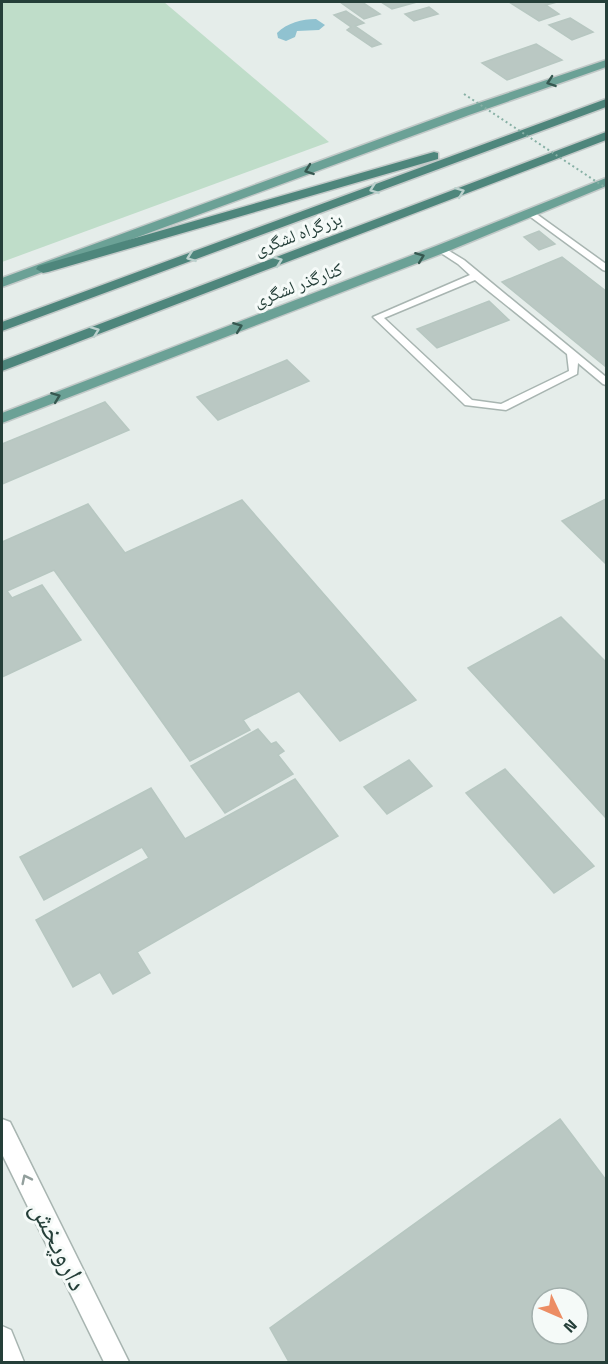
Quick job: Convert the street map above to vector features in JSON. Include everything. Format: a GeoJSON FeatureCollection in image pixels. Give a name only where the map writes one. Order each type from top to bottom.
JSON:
{"type":"FeatureCollection","features":[{"type":"Feature","properties":{"kind":"highway","name":"بزرگراه لشگری"},"geometry":{"type":"LineString","coordinates":[[2,327],[606,103]]}},
{"type":"Feature","properties":{"kind":"highway"},"geometry":{"type":"LineString","coordinates":[[44,269],[226,217],[354,177],[540,128]]}},
{"type":"Feature","properties":{"kind":"highway","name":"بزرگراه لشگری"},"geometry":{"type":"LineString","coordinates":[[2,366],[606,136]]}},
{"type":"Feature","properties":{"kind":"main road"},"geometry":{"type":"LineString","coordinates":[[2,283],[454,116],[606,63]]}},
{"type":"Feature","properties":{"kind":"main road","name":"کنارگذر لشگری"},"geometry":{"type":"LineString","coordinates":[[2,418],[441,249],[606,182]]}},
{"type":"Feature","properties":{"kind":"street","name":"داروپخش"},"geometry":{"type":"LineString","coordinates":[[2,1130],[117,1362]]}},
{"type":"Feature","properties":{"kind":"street"},"geometry":{"type":"LineString","coordinates":[[2,1339],[12,1362]]}},
{"type":"Feature","properties":{"kind":"lane"},"geometry":{"type":"LineString","coordinates":[[531,213],[606,268]]}},
{"type":"Feature","properties":{"kind":"lane"},"geometry":{"type":"LineString","coordinates":[[441,249],[461,262],[606,382]]}},
{"type":"Feature","properties":{"kind":"lane"},"geometry":{"type":"LineString","coordinates":[[476,276],[378,317],[469,403],[502,408],[574,372],[572,353]]}},
{"type":"Feature","properties":{"kind":"path"},"geometry":{"type":"LineString","coordinates":[[464,94],[606,188]]}},
{"type":"Feature","properties":{"kind":"green space"},"geometry":{"type":"Polygon","coordinates":[[[2,2],[164,2],[329,142],[2,262],[2,2]]]}},
{"type":"Feature","properties":{"kind":"water"},"geometry":{"type":"Polygon","coordinates":[[[316,19],[325,25],[319,30],[297,31],[295,37],[286,41],[278,38],[277,33],[290,24],[316,19]]]}},
{"type":"Feature","properties":{"kind":"building"},"geometry":{"type":"Polygon","coordinates":[[[340,2],[362,2],[380,14],[364,19],[340,2]]]}},
{"type":"Feature","properties":{"kind":"building"},"geometry":{"type":"Polygon","coordinates":[[[381,2],[417,2],[392,9],[381,2]]]}},
{"type":"Feature","properties":{"kind":"building"},"geometry":{"type":"Polygon","coordinates":[[[509,2],[557,2],[546,5],[559,14],[539,21],[509,2]]]}},
{"type":"Feature","properties":{"kind":"building"},"geometry":{"type":"Polygon","coordinates":[[[429,7],[438,14],[414,21],[405,14],[429,7]]]}},
{"type":"Feature","properties":{"kind":"building"},"geometry":{"type":"Polygon","coordinates":[[[346,11],[364,23],[355,26],[381,44],[372,47],[347,30],[351,27],[334,15],[346,11]]]}},
{"type":"Feature","properties":{"kind":"building"},"geometry":{"type":"Polygon","coordinates":[[[570,18],[593,32],[572,40],[549,25],[570,18]]]}},
{"type":"Feature","properties":{"kind":"building"},"geometry":{"type":"Polygon","coordinates":[[[536,44],[562,60],[507,80],[482,63],[536,44]]]}},
{"type":"Feature","properties":{"kind":"building"},"geometry":{"type":"Polygon","coordinates":[[[539,231],[555,244],[539,250],[524,237],[539,231]]]}},
{"type":"Feature","properties":{"kind":"building"},"geometry":{"type":"Polygon","coordinates":[[[562,257],[606,291],[606,367],[502,282],[562,257]]]}},
{"type":"Feature","properties":{"kind":"building"},"geometry":{"type":"Polygon","coordinates":[[[489,301],[509,320],[437,348],[417,329],[489,301]]]}},
{"type":"Feature","properties":{"kind":"building"},"geometry":{"type":"Polygon","coordinates":[[[287,360],[309,381],[218,420],[197,397],[287,360]]]}},
{"type":"Feature","properties":{"kind":"building"},"geometry":{"type":"Polygon","coordinates":[[[105,402],[129,430],[2,484],[2,444],[105,402]]]}},
{"type":"Feature","properties":{"kind":"building"},"geometry":{"type":"Polygon","coordinates":[[[606,499],[606,564],[562,521],[606,499]]]}},
{"type":"Feature","properties":{"kind":"building"},"geometry":{"type":"Polygon","coordinates":[[[242,500],[416,700],[340,741],[299,691],[243,720],[250,730],[190,761],[54,570],[7,591],[12,598],[42,585],[81,640],[2,677],[2,542],[88,504],[125,553],[242,500]]]}},
{"type":"Feature","properties":{"kind":"building"},"geometry":{"type":"Polygon","coordinates":[[[561,617],[606,662],[606,818],[468,668],[561,617]]]}},
{"type":"Feature","properties":{"kind":"building"},"geometry":{"type":"Polygon","coordinates":[[[258,729],[271,744],[276,742],[284,751],[278,755],[293,774],[225,813],[191,766],[258,729]]]}},
{"type":"Feature","properties":{"kind":"building"},"geometry":{"type":"Polygon","coordinates":[[[409,760],[432,786],[387,814],[364,787],[409,760]]]}},
{"type":"Feature","properties":{"kind":"building"},"geometry":{"type":"Polygon","coordinates":[[[505,769],[594,866],[554,893],[466,793],[505,769]]]}},
{"type":"Feature","properties":{"kind":"building"},"geometry":{"type":"Polygon","coordinates":[[[295,779],[338,836],[137,952],[150,973],[113,994],[100,972],[73,987],[36,920],[149,858],[142,847],[44,900],[20,857],[151,788],[185,839],[295,779]]]}},
{"type":"Feature","properties":{"kind":"building"},"geometry":{"type":"Polygon","coordinates":[[[560,1119],[606,1180],[606,1362],[289,1362],[270,1328],[560,1119]]]}}]}
